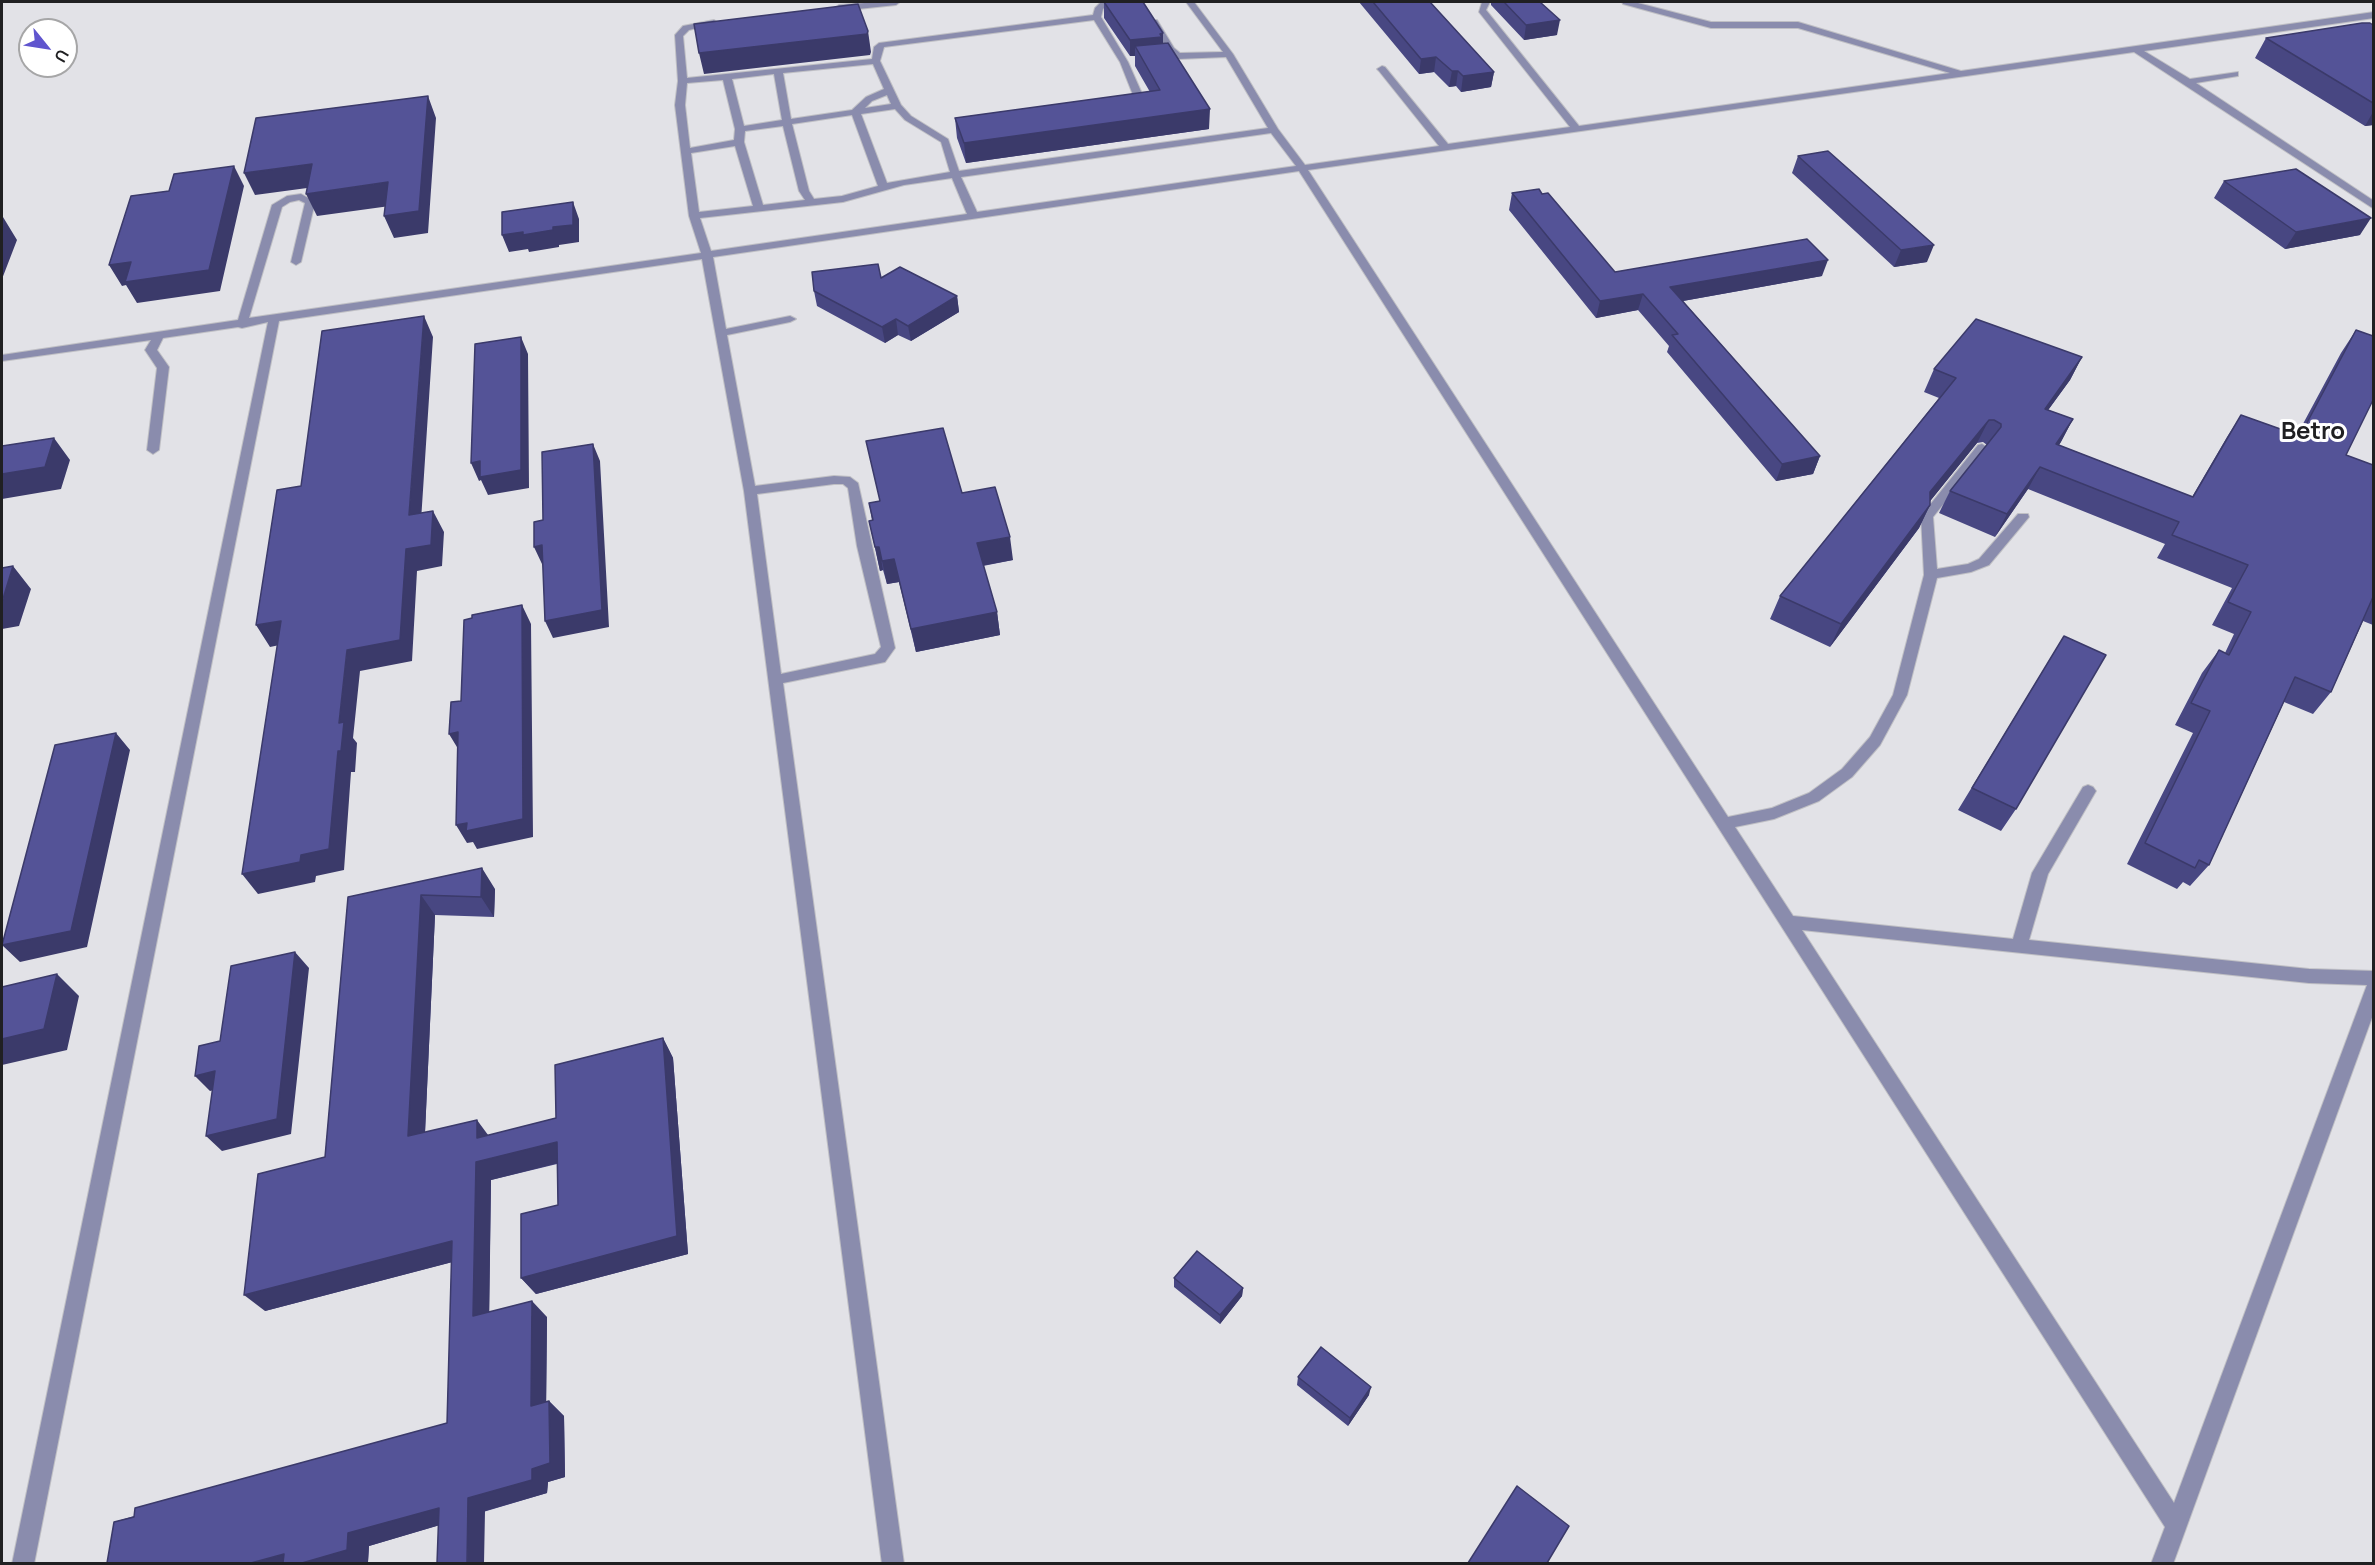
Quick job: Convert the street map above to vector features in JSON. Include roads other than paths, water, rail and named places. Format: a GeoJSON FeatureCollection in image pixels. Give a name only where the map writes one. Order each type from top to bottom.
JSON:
{"type":"FeatureCollection","features":[{"type":"Feature","properties":{"kind":"lane"},"geometry":{"type":"LineString","coordinates":[[825,10],[896,2]]}},
{"type":"Feature","properties":{"kind":"lane"},"geometry":{"type":"LineString","coordinates":[[1111,2],[1099,8],[1097,17],[1124,62],[1142,105]]}},
{"type":"Feature","properties":{"kind":"lane"},"geometry":{"type":"LineString","coordinates":[[1190,2],[1229,54],[1274,130],[1302,168],[2176,1525]]}},
{"type":"Feature","properties":{"kind":"lane"},"geometry":{"type":"LineString","coordinates":[[1486,2],[1482,10],[1577,130]]}},
{"type":"Feature","properties":{"kind":"lane"},"geometry":{"type":"LineString","coordinates":[[1626,2],[1711,25],[1798,25],[1965,74]]}},
{"type":"Feature","properties":{"kind":"lane"},"geometry":{"type":"LineString","coordinates":[[1148,11],[1170,50],[1178,56]]}},
{"type":"Feature","properties":{"kind":"lane"},"geometry":{"type":"LineString","coordinates":[[2,358],[242,325],[1302,168],[2373,15]]}},
{"type":"Feature","properties":{"kind":"lane"},"geometry":{"type":"LineString","coordinates":[[974,217],[955,174],[945,141],[908,118],[897,106],[876,62],[878,47],[1097,17]]}},
{"type":"Feature","properties":{"kind":"lane"},"geometry":{"type":"LineString","coordinates":[[2331,21],[2348,31]]}},
{"type":"Feature","properties":{"kind":"lane"},"geometry":{"type":"LineString","coordinates":[[719,22],[686,28],[679,35],[683,81],[680,105],[694,216],[707,255],[750,491],[893,1563]]}},
{"type":"Feature","properties":{"kind":"lane"},"geometry":{"type":"LineString","coordinates":[[2135,49],[2373,206]]}},
{"type":"Feature","properties":{"kind":"lane"},"geometry":{"type":"LineString","coordinates":[[1167,57],[1229,54]]}},
{"type":"Feature","properties":{"kind":"lane"},"geometry":{"type":"LineString","coordinates":[[1124,62],[1135,61]]}},
{"type":"Feature","properties":{"kind":"lane"},"geometry":{"type":"LineString","coordinates":[[683,81],[876,62]]}},
{"type":"Feature","properties":{"kind":"lane"},"geometry":{"type":"LineString","coordinates":[[1382,69],[1447,149]]}},
{"type":"Feature","properties":{"kind":"lane"},"geometry":{"type":"LineString","coordinates":[[778,72],[787,122],[804,191],[811,202]]}},
{"type":"Feature","properties":{"kind":"lane"},"geometry":{"type":"LineString","coordinates":[[2188,82],[2235,74]]}},
{"type":"Feature","properties":{"kind":"lane"},"geometry":{"type":"LineString","coordinates":[[727,78],[740,129],[739,142],[759,208]]}},
{"type":"Feature","properties":{"kind":"lane"},"geometry":{"type":"LineString","coordinates":[[855,112],[869,99],[890,90]]}},
{"type":"Feature","properties":{"kind":"lane"},"geometry":{"type":"LineString","coordinates":[[740,129],[897,106]]}},
{"type":"Feature","properties":{"kind":"lane"},"geometry":{"type":"LineString","coordinates":[[855,112],[883,186]]}},
{"type":"Feature","properties":{"kind":"lane"},"geometry":{"type":"LineString","coordinates":[[694,216],[843,199],[883,186],[955,174],[1274,130]]}},
{"type":"Feature","properties":{"kind":"lane"},"geometry":{"type":"LineString","coordinates":[[687,151],[739,142]]}},
{"type":"Feature","properties":{"kind":"lane"},"geometry":{"type":"LineString","coordinates":[[242,325],[277,205],[301,197],[310,202],[296,262]]}},
{"type":"Feature","properties":{"kind":"lane"},"geometry":{"type":"LineString","coordinates":[[721,333],[790,319]]}},
{"type":"Feature","properties":{"kind":"lane"},"geometry":{"type":"LineString","coordinates":[[23,1563],[274,320]]}},
{"type":"Feature","properties":{"kind":"lane"},"geometry":{"type":"LineString","coordinates":[[153,450],[163,367],[151,350],[158,336]]}},
{"type":"Feature","properties":{"kind":"lane"},"geometry":{"type":"LineString","coordinates":[[1723,824],[1774,813],[1814,797],[1847,773],[1875,741],[1900,695],[1931,575],[1927,516],[1982,448]]}},
{"type":"Feature","properties":{"kind":"lane"},"geometry":{"type":"LineString","coordinates":[[750,491],[834,480],[846,480],[854,486],[864,546],[888,648],[880,657],[775,680]]}},
{"type":"Feature","properties":{"kind":"lane"},"geometry":{"type":"LineString","coordinates":[[1931,575],[1971,568],[1984,562],[2023,518]]}},
{"type":"Feature","properties":{"kind":"lane"},"geometry":{"type":"LineString","coordinates":[[2019,947],[2040,873],[2088,790]]}},
{"type":"Feature","properties":{"kind":"lane"},"geometry":{"type":"LineString","coordinates":[[1787,922],[2309,976],[2373,978]]}},
{"type":"Feature","properties":{"kind":"lane"},"geometry":{"type":"LineString","coordinates":[[2162,1563],[2373,988]]}},
{"type":"Feature","properties":{"kind":"district","name":"Betro"},"geometry":{"type":"Point","coordinates":[2313,432]}}]}
